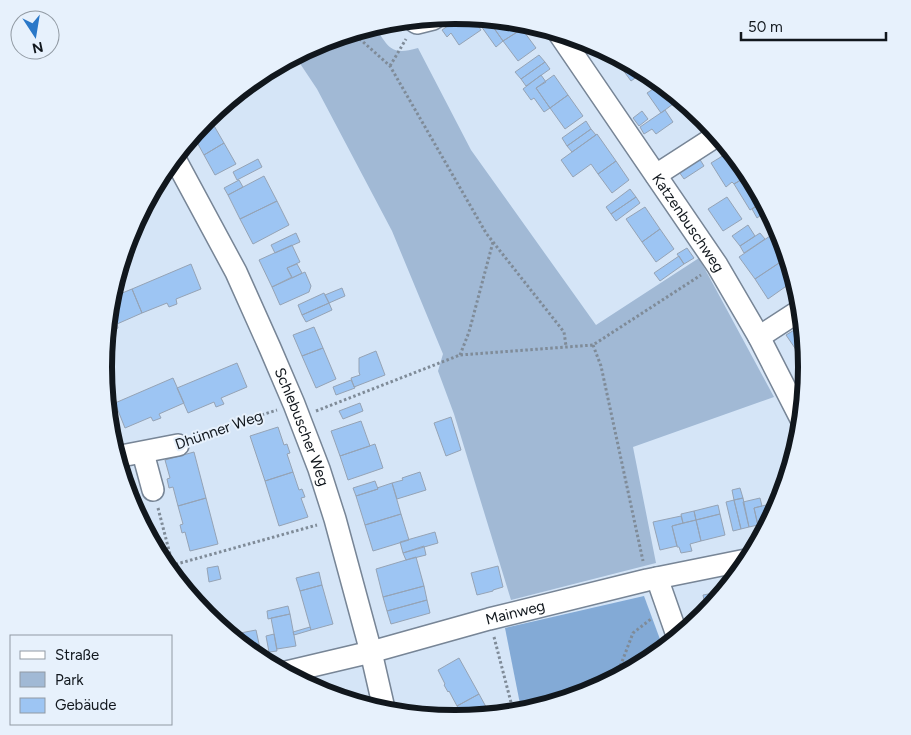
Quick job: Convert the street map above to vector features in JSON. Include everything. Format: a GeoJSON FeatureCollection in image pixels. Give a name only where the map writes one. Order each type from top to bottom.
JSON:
{"type":"FeatureCollection","features":[{"type":"Feature","properties":{"kind":"street","name":"Katzenbuschweg"},"geometry":{"type":"LineString","coordinates":[[565,42],[717,264],[759,337],[796,411]]}},
{"type":"Feature","properties":{"kind":"street"},"geometry":{"type":"LineString","coordinates":[[656,175],[712,138]]}},
{"type":"Feature","properties":{"kind":"street","name":"Schlebuscher Weg"},"geometry":{"type":"LineString","coordinates":[[178,165],[236,272],[297,410],[335,519],[383,704]]}},
{"type":"Feature","properties":{"kind":"street"},"geometry":{"type":"LineString","coordinates":[[759,337],[795,314]]}},
{"type":"Feature","properties":{"kind":"street","name":"Dhünner Weg"},"geometry":{"type":"LineString","coordinates":[[123,456],[178,445]]}},
{"type":"Feature","properties":{"kind":"street"},"geometry":{"type":"LineString","coordinates":[[143,453],[153,490]]}},
{"type":"Feature","properties":{"kind":"street","name":"Mainweg"},"geometry":{"type":"LineString","coordinates":[[293,670],[652,579],[739,562]]}},
{"type":"Feature","properties":{"kind":"street"},"geometry":{"type":"LineString","coordinates":[[652,579],[667,607],[676,631]]}},
{"type":"Feature","properties":{"kind":"path"},"geometry":{"type":"LineString","coordinates":[[390,66],[417,26]]}},
{"type":"Feature","properties":{"kind":"path"},"geometry":{"type":"LineString","coordinates":[[358,38],[390,66],[493,242],[564,332],[566,346]]}},
{"type":"Feature","properties":{"kind":"path"},"geometry":{"type":"LineString","coordinates":[[460,356],[469,332],[493,242]]}},
{"type":"Feature","properties":{"kind":"path"},"geometry":{"type":"LineString","coordinates":[[652,579],[601,366],[593,345],[717,264]]}},
{"type":"Feature","properties":{"kind":"path","name":"Dhünner Weg"},"geometry":{"type":"LineString","coordinates":[[178,445],[180,442],[297,410],[460,356],[593,345]]}},
{"type":"Feature","properties":{"kind":"path"},"geometry":{"type":"LineString","coordinates":[[153,490],[171,560]]}},
{"type":"Feature","properties":{"kind":"path"},"geometry":{"type":"LineString","coordinates":[[175,565],[335,519]]}},
{"type":"Feature","properties":{"kind":"path"},"geometry":{"type":"LineString","coordinates":[[619,670],[633,634],[667,607]]}},
{"type":"Feature","properties":{"kind":"path"},"geometry":{"type":"LineString","coordinates":[[489,619],[512,706]]}},
{"type":"Feature","properties":{"kind":"green space"},"geometry":{"type":"Polygon","coordinates":[[[378,32],[387,44],[396,50],[418,48],[471,150],[596,325],[699,258],[774,397],[633,447],[656,563],[511,600],[454,414],[438,371],[443,354],[392,231],[317,89],[299,62],[324,50],[378,32]]]}},
{"type":"Feature","properties":{"kind":"shaded area"},"geometry":{"type":"Polygon","coordinates":[[[644,596],[661,643],[608,676],[566,693],[520,705],[505,628],[644,596]]]}},
{"type":"Feature","properties":{"kind":"building"},"geometry":{"type":"Polygon","coordinates":[[[451,24],[477,24],[481,30],[459,45],[451,33],[447,37],[442,30],[451,24]]]}},
{"type":"Feature","properties":{"kind":"building"},"geometry":{"type":"Polygon","coordinates":[[[481,26],[492,26],[503,41],[496,47],[481,26]]]}},
{"type":"Feature","properties":{"kind":"building"},"geometry":{"type":"Polygon","coordinates":[[[492,26],[521,30],[503,41],[492,26]]]}},
{"type":"Feature","properties":{"kind":"building"},"geometry":{"type":"Polygon","coordinates":[[[523,30],[536,48],[518,61],[503,41],[523,30]]]}},
{"type":"Feature","properties":{"kind":"building"},"geometry":{"type":"Polygon","coordinates":[[[539,55],[545,62],[521,79],[515,72],[539,55]]]}},
{"type":"Feature","properties":{"kind":"building"},"geometry":{"type":"Polygon","coordinates":[[[545,62],[550,69],[526,86],[521,79],[545,62]]]}},
{"type":"Feature","properties":{"kind":"building"},"geometry":{"type":"Polygon","coordinates":[[[625,69],[637,77],[631,81],[623,70],[625,69]]]}},
{"type":"Feature","properties":{"kind":"building"},"geometry":{"type":"Polygon","coordinates":[[[541,75],[546,82],[536,88],[550,108],[544,112],[534,98],[531,100],[523,89],[541,75]]]}},
{"type":"Feature","properties":{"kind":"building"},"geometry":{"type":"Polygon","coordinates":[[[554,75],[568,95],[550,108],[536,88],[554,75]]]}},
{"type":"Feature","properties":{"kind":"building"},"geometry":{"type":"Polygon","coordinates":[[[655,88],[675,103],[661,113],[647,93],[655,88]]]}},
{"type":"Feature","properties":{"kind":"building"},"geometry":{"type":"Polygon","coordinates":[[[568,95],[583,116],[565,129],[550,108],[568,95]]]}},
{"type":"Feature","properties":{"kind":"building"},"geometry":{"type":"Polygon","coordinates":[[[665,110],[673,122],[656,134],[652,129],[644,134],[640,127],[665,110]]]}},
{"type":"Feature","properties":{"kind":"building"},"geometry":{"type":"Polygon","coordinates":[[[642,111],[648,119],[639,126],[633,118],[642,111]]]}},
{"type":"Feature","properties":{"kind":"building"},"geometry":{"type":"Polygon","coordinates":[[[586,121],[591,129],[567,146],[562,138],[586,121]]]}},
{"type":"Feature","properties":{"kind":"building"},"geometry":{"type":"Polygon","coordinates":[[[213,124],[224,143],[204,155],[197,142],[213,124]]]}},
{"type":"Feature","properties":{"kind":"building"},"geometry":{"type":"Polygon","coordinates":[[[591,129],[596,135],[572,152],[567,146],[591,129]]]}},
{"type":"Feature","properties":{"kind":"building"},"geometry":{"type":"Polygon","coordinates":[[[597,134],[616,161],[598,174],[591,164],[573,177],[561,160],[597,134]]]}},
{"type":"Feature","properties":{"kind":"building"},"geometry":{"type":"Polygon","coordinates":[[[224,143],[236,164],[215,175],[204,155],[224,143]]]}},
{"type":"Feature","properties":{"kind":"building"},"geometry":{"type":"Polygon","coordinates":[[[725,154],[742,179],[734,184],[732,182],[726,187],[711,163],[725,154]]]}},
{"type":"Feature","properties":{"kind":"building"},"geometry":{"type":"Polygon","coordinates":[[[699,158],[704,166],[684,179],[679,172],[699,158]]]}},
{"type":"Feature","properties":{"kind":"building"},"geometry":{"type":"Polygon","coordinates":[[[258,159],[262,167],[237,180],[233,172],[258,159]]]}},
{"type":"Feature","properties":{"kind":"building"},"geometry":{"type":"Polygon","coordinates":[[[616,161],[629,180],[612,193],[598,174],[616,161]]]}},
{"type":"Feature","properties":{"kind":"building"},"geometry":{"type":"Polygon","coordinates":[[[264,176],[277,201],[240,219],[228,195],[264,176]]]}},
{"type":"Feature","properties":{"kind":"building"},"geometry":{"type":"Polygon","coordinates":[[[742,179],[758,205],[750,210],[734,184],[742,179]]]}},
{"type":"Feature","properties":{"kind":"building"},"geometry":{"type":"Polygon","coordinates":[[[239,180],[243,187],[228,195],[224,188],[239,180]]]}},
{"type":"Feature","properties":{"kind":"building"},"geometry":{"type":"Polygon","coordinates":[[[630,189],[636,197],[611,214],[606,207],[630,189]]]}},
{"type":"Feature","properties":{"kind":"building"},"geometry":{"type":"Polygon","coordinates":[[[636,197],[640,203],[616,221],[611,214],[636,197]]]}},
{"type":"Feature","properties":{"kind":"building"},"geometry":{"type":"Polygon","coordinates":[[[727,197],[742,219],[723,231],[708,209],[727,197]]]}},
{"type":"Feature","properties":{"kind":"building"},"geometry":{"type":"Polygon","coordinates":[[[277,201],[289,225],[253,244],[240,219],[277,201]]]}},
{"type":"Feature","properties":{"kind":"building"},"geometry":{"type":"Polygon","coordinates":[[[758,205],[763,214],[757,218],[752,209],[758,205]]]}},
{"type":"Feature","properties":{"kind":"building"},"geometry":{"type":"Polygon","coordinates":[[[645,207],[660,229],[642,242],[626,219],[645,207]]]}},
{"type":"Feature","properties":{"kind":"building"},"geometry":{"type":"Polygon","coordinates":[[[748,225],[755,236],[740,246],[732,236],[748,225]]]}},
{"type":"Feature","properties":{"kind":"building"},"geometry":{"type":"Polygon","coordinates":[[[660,229],[674,249],[656,262],[642,242],[660,229]]]}},
{"type":"Feature","properties":{"kind":"building"},"geometry":{"type":"Polygon","coordinates":[[[296,233],[300,242],[275,253],[271,245],[296,233]]]}},
{"type":"Feature","properties":{"kind":"building"},"geometry":{"type":"Polygon","coordinates":[[[760,233],[765,239],[744,253],[740,246],[760,233]]]}},
{"type":"Feature","properties":{"kind":"building"},"geometry":{"type":"Polygon","coordinates":[[[770,236],[777,247],[782,261],[755,279],[739,257],[770,236]]]}},
{"type":"Feature","properties":{"kind":"building"},"geometry":{"type":"Polygon","coordinates":[[[292,245],[300,262],[287,268],[292,277],[272,287],[259,260],[292,245]]]}},
{"type":"Feature","properties":{"kind":"building"},"geometry":{"type":"Polygon","coordinates":[[[687,248],[694,258],[684,264],[677,254],[687,248]]]}},
{"type":"Feature","properties":{"kind":"building"},"geometry":{"type":"Polygon","coordinates":[[[679,256],[684,264],[660,281],[654,273],[679,256]]]}},
{"type":"Feature","properties":{"kind":"building"},"geometry":{"type":"Polygon","coordinates":[[[782,261],[789,284],[768,299],[755,279],[782,261]]]}},
{"type":"Feature","properties":{"kind":"building"},"geometry":{"type":"Polygon","coordinates":[[[191,264],[201,289],[176,299],[177,304],[169,307],[167,303],[142,313],[132,289],[191,264]]]}},
{"type":"Feature","properties":{"kind":"building"},"geometry":{"type":"Polygon","coordinates":[[[297,264],[302,273],[292,278],[287,268],[297,264]]]}},
{"type":"Feature","properties":{"kind":"building"},"geometry":{"type":"Polygon","coordinates":[[[305,272],[311,286],[309,292],[280,305],[272,287],[305,272]]]}},
{"type":"Feature","properties":{"kind":"building"},"geometry":{"type":"Polygon","coordinates":[[[342,288],[345,296],[329,303],[325,295],[342,288]]]}},
{"type":"Feature","properties":{"kind":"building"},"geometry":{"type":"Polygon","coordinates":[[[132,289],[142,313],[117,324],[118,328],[114,330],[118,300],[119,294],[132,289]]]}},
{"type":"Feature","properties":{"kind":"building"},"geometry":{"type":"Polygon","coordinates":[[[324,293],[329,303],[302,315],[298,305],[324,293]]]}},
{"type":"Feature","properties":{"kind":"building"},"geometry":{"type":"Polygon","coordinates":[[[329,303],[332,310],[306,322],[302,315],[329,303]]]}},
{"type":"Feature","properties":{"kind":"building"},"geometry":{"type":"Polygon","coordinates":[[[314,327],[323,348],[302,356],[293,335],[314,327]]]}},
{"type":"Feature","properties":{"kind":"building"},"geometry":{"type":"Polygon","coordinates":[[[797,328],[799,354],[786,335],[797,328]]]}},
{"type":"Feature","properties":{"kind":"building"},"geometry":{"type":"Polygon","coordinates":[[[323,348],[336,379],[316,388],[302,356],[323,348]]]}},
{"type":"Feature","properties":{"kind":"building"},"geometry":{"type":"Polygon","coordinates":[[[376,351],[385,375],[354,387],[351,378],[360,375],[359,358],[376,351]]]}},
{"type":"Feature","properties":{"kind":"building"},"geometry":{"type":"Polygon","coordinates":[[[237,363],[247,387],[221,398],[224,404],[216,407],[214,402],[188,413],[177,388],[237,363]]]}},
{"type":"Feature","properties":{"kind":"building"},"geometry":{"type":"Polygon","coordinates":[[[173,378],[184,403],[159,414],[161,418],[153,421],[151,417],[125,428],[115,403],[173,378]]]}},
{"type":"Feature","properties":{"kind":"building"},"geometry":{"type":"Polygon","coordinates":[[[351,380],[355,388],[336,395],[333,387],[351,380]]]}},
{"type":"Feature","properties":{"kind":"building"},"geometry":{"type":"Polygon","coordinates":[[[360,403],[363,411],[343,419],[339,411],[360,403]]]}},
{"type":"Feature","properties":{"kind":"building"},"geometry":{"type":"Polygon","coordinates":[[[451,417],[461,450],[446,456],[434,423],[451,417]]]}},
{"type":"Feature","properties":{"kind":"building"},"geometry":{"type":"Polygon","coordinates":[[[361,421],[370,446],[340,456],[331,431],[361,421]]]}},
{"type":"Feature","properties":{"kind":"building"},"geometry":{"type":"Polygon","coordinates":[[[278,427],[284,445],[287,444],[290,453],[287,454],[293,472],[265,481],[250,436],[278,427]]]}},
{"type":"Feature","properties":{"kind":"building"},"geometry":{"type":"Polygon","coordinates":[[[375,444],[383,468],[348,480],[340,456],[375,444]]]}},
{"type":"Feature","properties":{"kind":"building"},"geometry":{"type":"Polygon","coordinates":[[[194,452],[206,498],[178,506],[173,487],[169,488],[167,479],[170,478],[165,460],[194,452]]]}},
{"type":"Feature","properties":{"kind":"building"},"geometry":{"type":"Polygon","coordinates":[[[293,472],[299,490],[302,489],[305,497],[301,498],[308,517],[279,526],[265,481],[293,472]]]}},
{"type":"Feature","properties":{"kind":"building"},"geometry":{"type":"Polygon","coordinates":[[[420,472],[426,490],[397,499],[392,483],[420,472]]]}},
{"type":"Feature","properties":{"kind":"building"},"geometry":{"type":"Polygon","coordinates":[[[375,481],[378,489],[356,496],[353,488],[375,481]]]}},
{"type":"Feature","properties":{"kind":"building"},"geometry":{"type":"Polygon","coordinates":[[[392,483],[401,514],[365,525],[356,496],[392,483]]]}},
{"type":"Feature","properties":{"kind":"building"},"geometry":{"type":"Polygon","coordinates":[[[740,488],[743,498],[734,500],[732,490],[740,488]]]}},
{"type":"Feature","properties":{"kind":"building"},"geometry":{"type":"Polygon","coordinates":[[[206,498],[218,544],[190,551],[185,532],[182,533],[180,525],[183,524],[178,506],[206,498]]]}},
{"type":"Feature","properties":{"kind":"building"},"geometry":{"type":"Polygon","coordinates":[[[743,498],[749,527],[741,529],[734,500],[743,498]]]}},
{"type":"Feature","properties":{"kind":"building"},"geometry":{"type":"Polygon","coordinates":[[[760,498],[762,506],[754,508],[758,525],[749,527],[743,502],[760,498]]]}},
{"type":"Feature","properties":{"kind":"building"},"geometry":{"type":"Polygon","coordinates":[[[734,500],[741,529],[733,531],[726,502],[734,500]]]}},
{"type":"Feature","properties":{"kind":"building"},"geometry":{"type":"Polygon","coordinates":[[[771,504],[759,529],[754,508],[771,504]]]}},
{"type":"Feature","properties":{"kind":"building"},"geometry":{"type":"Polygon","coordinates":[[[718,505],[720,514],[696,520],[694,511],[718,505]]]}},
{"type":"Feature","properties":{"kind":"building"},"geometry":{"type":"Polygon","coordinates":[[[694,511],[696,520],[683,523],[681,514],[694,511]]]}},
{"type":"Feature","properties":{"kind":"building"},"geometry":{"type":"Polygon","coordinates":[[[401,514],[409,540],[373,551],[365,525],[401,514]]]}},
{"type":"Feature","properties":{"kind":"building"},"geometry":{"type":"Polygon","coordinates":[[[720,514],[725,535],[701,541],[696,520],[720,514]]]}},
{"type":"Feature","properties":{"kind":"building"},"geometry":{"type":"Polygon","coordinates":[[[681,516],[683,523],[672,526],[677,546],[660,550],[653,522],[681,516]]]}},
{"type":"Feature","properties":{"kind":"building"},"geometry":{"type":"Polygon","coordinates":[[[696,520],[701,541],[690,544],[692,551],[681,553],[679,547],[677,547],[672,526],[696,520]]]}},
{"type":"Feature","properties":{"kind":"building"},"geometry":{"type":"Polygon","coordinates":[[[435,532],[438,543],[403,553],[400,542],[435,532]]]}},
{"type":"Feature","properties":{"kind":"building"},"geometry":{"type":"Polygon","coordinates":[[[424,546],[426,555],[406,560],[403,553],[424,546]]]}},
{"type":"Feature","properties":{"kind":"building"},"geometry":{"type":"Polygon","coordinates":[[[416,557],[424,586],[383,597],[376,569],[416,557]]]}},
{"type":"Feature","properties":{"kind":"building"},"geometry":{"type":"Polygon","coordinates":[[[218,566],[221,579],[209,582],[207,568],[218,566]]]}},
{"type":"Feature","properties":{"kind":"building"},"geometry":{"type":"Polygon","coordinates":[[[498,566],[503,587],[477,595],[471,573],[498,566]]]}},
{"type":"Feature","properties":{"kind":"building"},"geometry":{"type":"Polygon","coordinates":[[[319,572],[322,585],[300,591],[296,578],[319,572]]]}},
{"type":"Feature","properties":{"kind":"building"},"geometry":{"type":"Polygon","coordinates":[[[322,585],[333,624],[311,630],[300,591],[322,585]]]}},
{"type":"Feature","properties":{"kind":"building"},"geometry":{"type":"Polygon","coordinates":[[[424,586],[427,600],[387,611],[383,597],[424,586]]]}},
{"type":"Feature","properties":{"kind":"building"},"geometry":{"type":"Polygon","coordinates":[[[715,593],[705,604],[703,595],[715,593]]]}},
{"type":"Feature","properties":{"kind":"building"},"geometry":{"type":"Polygon","coordinates":[[[427,600],[430,613],[391,624],[387,611],[427,600]]]}},
{"type":"Feature","properties":{"kind":"building"},"geometry":{"type":"Polygon","coordinates":[[[288,606],[290,614],[268,619],[267,611],[288,606]]]}},
{"type":"Feature","properties":{"kind":"building"},"geometry":{"type":"Polygon","coordinates":[[[290,614],[296,646],[277,649],[271,618],[290,614]]]}},
{"type":"Feature","properties":{"kind":"building"},"geometry":{"type":"Polygon","coordinates":[[[310,627],[311,630],[294,635],[293,632],[310,627]]]}},
{"type":"Feature","properties":{"kind":"building"},"geometry":{"type":"Polygon","coordinates":[[[256,630],[260,650],[238,633],[256,630]]]}},
{"type":"Feature","properties":{"kind":"building"},"geometry":{"type":"Polygon","coordinates":[[[274,634],[277,651],[269,652],[266,636],[274,634]]]}},
{"type":"Feature","properties":{"kind":"building"},"geometry":{"type":"Polygon","coordinates":[[[459,658],[479,694],[457,706],[444,685],[438,670],[459,658]]]}},
{"type":"Feature","properties":{"kind":"building"},"geometry":{"type":"Polygon","coordinates":[[[479,694],[488,710],[460,711],[457,706],[479,694]]]}}]}
